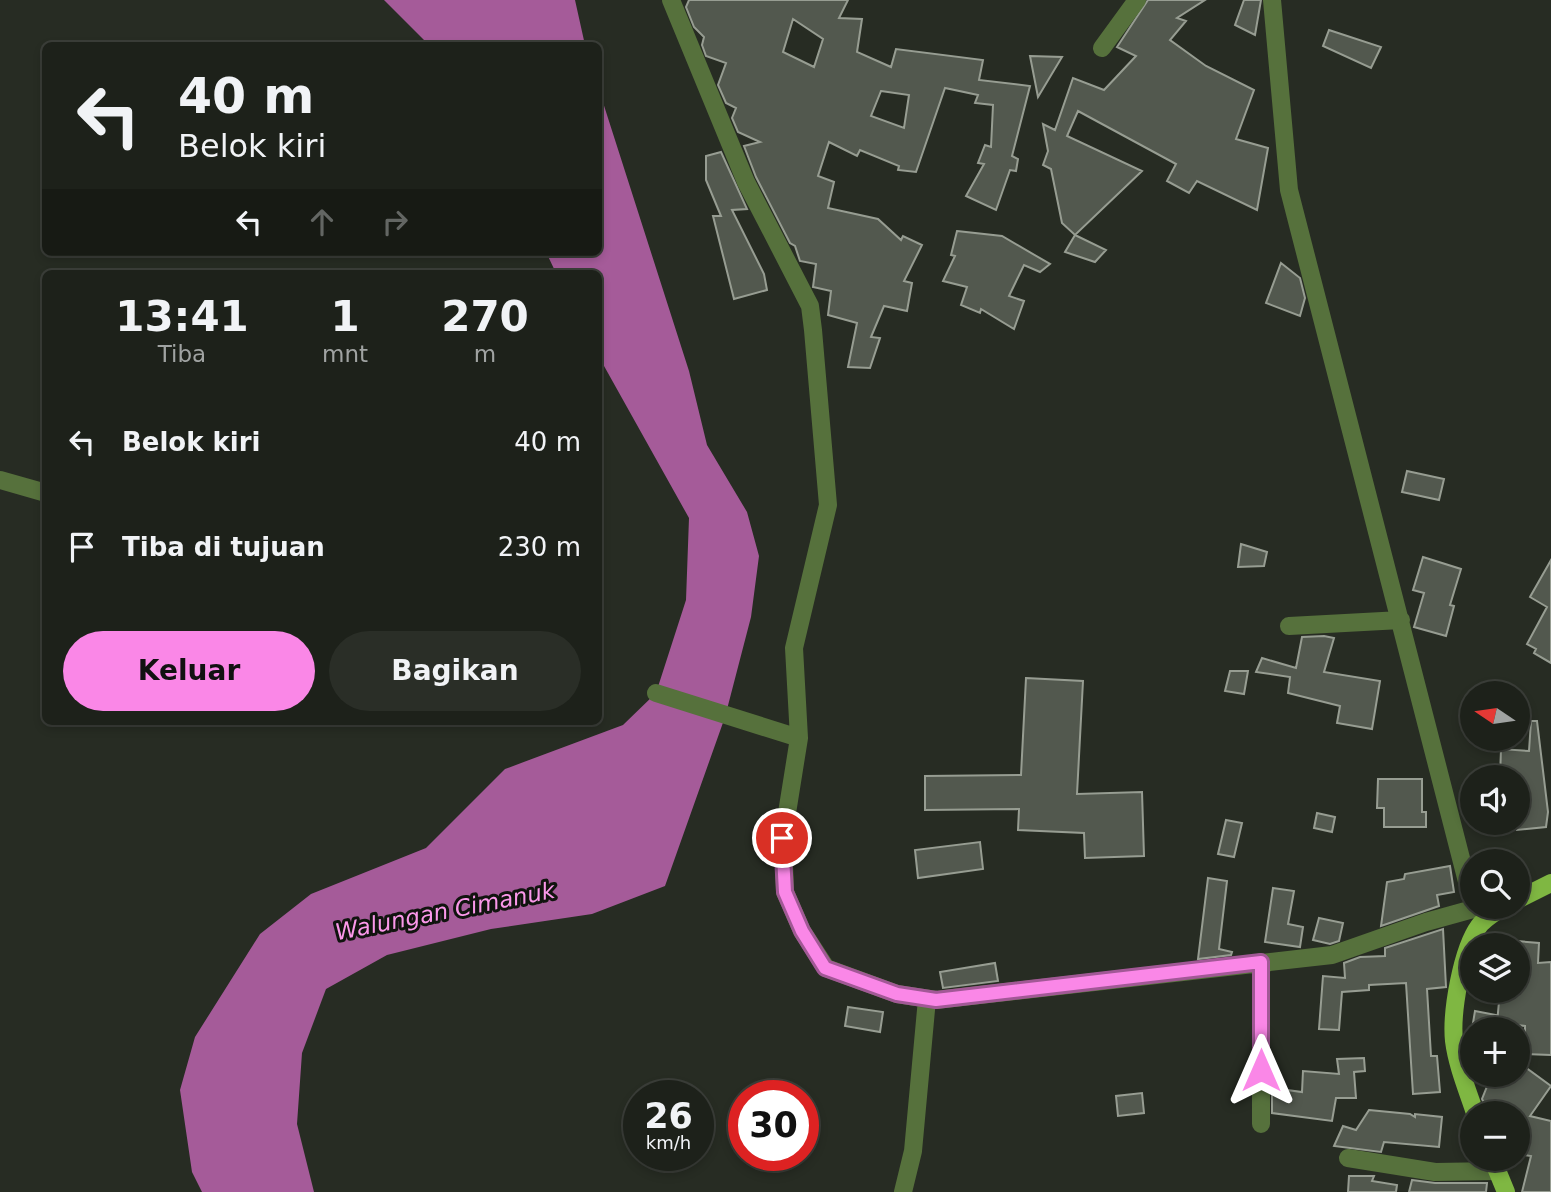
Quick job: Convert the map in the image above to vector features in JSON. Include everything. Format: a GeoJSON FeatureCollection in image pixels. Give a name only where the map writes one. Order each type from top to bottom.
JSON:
{"type":"FeatureCollection","features":[{"type":"Feature","properties":{"kind":"main road"},"geometry":{"type":"LineString","coordinates":[[1530,894],[1551,883]]}},
{"type":"Feature","properties":{"kind":"main road"},"geometry":{"type":"LineString","coordinates":[[1471,1101],[1457,1060],[1454,1038],[1458,983],[1472,919]]}},
{"type":"Feature","properties":{"kind":"main road"},"geometry":{"type":"LineString","coordinates":[[1497,1171],[1506,1192]]}},
{"type":"Feature","properties":{"kind":"street"},"geometry":{"type":"LineString","coordinates":[[671,0],[746,182],[810,306],[828,505],[794,648],[799,738],[782,858],[785,892],[802,931],[825,968],[878,989],[927,999],[1332,955],[1426,922],[1460,914]]}},
{"type":"Feature","properties":{"kind":"street"},"geometry":{"type":"LineString","coordinates":[[1102,48],[1137,0]]}},
{"type":"Feature","properties":{"kind":"street"},"geometry":{"type":"LineString","coordinates":[[1272,0],[1289,190],[1460,855]]}},
{"type":"Feature","properties":{"kind":"street"},"geometry":{"type":"LineString","coordinates":[[3,481],[42,492]]}},
{"type":"Feature","properties":{"kind":"street"},"geometry":{"type":"LineString","coordinates":[[1289,626],[1401,620]]}},
{"type":"Feature","properties":{"kind":"street"},"geometry":{"type":"LineString","coordinates":[[656,693],[799,738]]}},
{"type":"Feature","properties":{"kind":"street"},"geometry":{"type":"LineString","coordinates":[[1261,962],[1261,1124]]}},
{"type":"Feature","properties":{"kind":"street"},"geometry":{"type":"LineString","coordinates":[[904,1192],[913,1150],[927,999]]}},
{"type":"Feature","properties":{"kind":"street"},"geometry":{"type":"LineString","coordinates":[[1348,1158],[1435,1172],[1460,1169]]}},
{"type":"Feature","properties":{"kind":"water"},"geometry":{"type":"Polygon","coordinates":[[[384,0],[575,0],[584,42],[426,42],[384,0]]]}},
{"type":"Feature","properties":{"kind":"water","name":"Walungan Cimanuk"},"geometry":{"type":"Polygon","coordinates":[[[602,99],[689,371],[707,445],[747,512],[759,556],[751,617],[725,717],[665,886],[592,914],[491,929],[387,955],[326,989],[302,1053],[297,1124],[314,1192],[202,1192],[192,1172],[180,1090],[195,1037],[260,934],[311,894],[426,848],[505,769],[623,725],[656,693],[686,600],[689,518],[602,362],[602,270],[555,270],[548,256],[602,256],[602,99]]]}},
{"type":"Feature","properties":{"kind":"building"},"geometry":{"type":"Polygon","coordinates":[[[689,0],[848,0],[839,18],[862,19],[857,52],[891,67],[896,49],[983,60],[979,80],[1030,86],[1012,156],[1018,159],[1016,171],[1010,170],[996,210],[966,196],[984,164],[978,163],[985,145],[991,147],[993,105],[975,103],[978,95],[945,88],[916,172],[898,170],[899,166],[860,150],[857,156],[829,142],[818,176],[834,182],[828,208],[878,219],[901,240],[903,236],[922,245],[904,281],[912,283],[907,311],[884,306],[871,337],[880,338],[870,368],[848,367],[857,323],[828,315],[831,291],[813,287],[816,264],[800,261],[795,246],[790,243],[756,177],[744,146],[760,142],[738,132],[732,118],[736,108],[726,103],[718,85],[726,63],[706,56],[702,45],[704,37],[694,27],[686,7],[689,0]],[[793,19],[783,52],[814,67],[823,39],[793,19]],[[881,91],[871,116],[904,128],[909,95],[881,91]]]}},
{"type":"Feature","properties":{"kind":"building"},"geometry":{"type":"Polygon","coordinates":[[[1148,0],[1205,0],[1177,18],[1186,21],[1170,40],[1206,66],[1254,90],[1236,139],[1268,148],[1257,210],[1197,181],[1189,193],[1167,181],[1176,164],[1078,111],[1067,136],[1142,171],[1075,235],[1062,223],[1051,169],[1043,165],[1048,151],[1043,124],[1055,130],[1073,78],[1104,90],[1136,56],[1117,47],[1148,0]]]}},
{"type":"Feature","properties":{"kind":"building"},"geometry":{"type":"Polygon","coordinates":[[[1244,0],[1261,0],[1255,35],[1235,25],[1244,0]]]}},
{"type":"Feature","properties":{"kind":"building"},"geometry":{"type":"Polygon","coordinates":[[[1329,30],[1381,47],[1371,68],[1323,46],[1329,30]]]}},
{"type":"Feature","properties":{"kind":"building"},"geometry":{"type":"Polygon","coordinates":[[[1030,56],[1062,57],[1038,97],[1030,56]]]}},
{"type":"Feature","properties":{"kind":"building"},"geometry":{"type":"Polygon","coordinates":[[[721,152],[747,209],[732,210],[764,274],[767,290],[734,299],[713,216],[721,216],[706,180],[706,156],[721,152]]]}},
{"type":"Feature","properties":{"kind":"building"},"geometry":{"type":"Polygon","coordinates":[[[957,231],[1002,236],[1050,264],[1040,272],[1024,265],[1009,296],[1024,301],[1014,329],[981,309],[980,313],[961,305],[967,287],[943,281],[955,256],[951,255],[957,231]]]}},
{"type":"Feature","properties":{"kind":"building"},"geometry":{"type":"Polygon","coordinates":[[[1075,235],[1106,250],[1095,262],[1065,252],[1075,235]]]}},
{"type":"Feature","properties":{"kind":"building"},"geometry":{"type":"Polygon","coordinates":[[[1281,263],[1300,278],[1305,298],[1300,316],[1266,303],[1281,263]]]}},
{"type":"Feature","properties":{"kind":"building"},"geometry":{"type":"Polygon","coordinates":[[[1407,471],[1444,479],[1439,500],[1402,492],[1407,471]]]}},
{"type":"Feature","properties":{"kind":"building"},"geometry":{"type":"Polygon","coordinates":[[[1241,544],[1267,552],[1264,566],[1238,567],[1241,544]]]}},
{"type":"Feature","properties":{"kind":"building"},"geometry":{"type":"Polygon","coordinates":[[[1423,557],[1461,569],[1450,605],[1454,606],[1446,636],[1414,627],[1424,593],[1413,590],[1423,557]]]}},
{"type":"Feature","properties":{"kind":"building"},"geometry":{"type":"Polygon","coordinates":[[[1551,560],[1551,663],[1534,653],[1536,649],[1527,644],[1547,607],[1530,597],[1551,560]]]}},
{"type":"Feature","properties":{"kind":"building"},"geometry":{"type":"Polygon","coordinates":[[[1302,637],[1334,638],[1324,672],[1380,681],[1372,729],[1337,723],[1340,706],[1288,693],[1290,677],[1256,672],[1262,658],[1296,668],[1302,637]]]}},
{"type":"Feature","properties":{"kind":"building"},"geometry":{"type":"Polygon","coordinates":[[[1230,671],[1248,671],[1244,694],[1225,691],[1230,671]]]}},
{"type":"Feature","properties":{"kind":"building"},"geometry":{"type":"Polygon","coordinates":[[[1026,678],[1083,681],[1077,794],[1142,792],[1144,856],[1085,858],[1084,833],[1018,830],[1019,809],[925,810],[925,776],[1021,775],[1026,678]]]}},
{"type":"Feature","properties":{"kind":"building"},"geometry":{"type":"Polygon","coordinates":[[[1531,721],[1537,721],[1548,812],[1546,827],[1530,829],[1530,765],[1500,765],[1501,751],[1530,751],[1531,721]]]}},
{"type":"Feature","properties":{"kind":"building"},"geometry":{"type":"Polygon","coordinates":[[[1378,779],[1422,779],[1422,812],[1426,812],[1426,827],[1384,827],[1384,808],[1377,808],[1378,779]]]}},
{"type":"Feature","properties":{"kind":"building"},"geometry":{"type":"Polygon","coordinates":[[[1317,813],[1335,817],[1332,832],[1314,828],[1317,813]]]}},
{"type":"Feature","properties":{"kind":"building"},"geometry":{"type":"Polygon","coordinates":[[[1226,820],[1242,823],[1234,857],[1218,854],[1226,820]]]}},
{"type":"Feature","properties":{"kind":"building"},"geometry":{"type":"Polygon","coordinates":[[[980,842],[983,869],[918,878],[915,850],[980,842]]]}},
{"type":"Feature","properties":{"kind":"building"},"geometry":{"type":"Polygon","coordinates":[[[1450,866],[1454,892],[1437,895],[1439,906],[1381,926],[1387,882],[1404,879],[1405,874],[1450,866]]]}},
{"type":"Feature","properties":{"kind":"building"},"geometry":{"type":"Polygon","coordinates":[[[1208,878],[1227,881],[1219,949],[1232,952],[1231,955],[1198,959],[1208,878]]]}},
{"type":"Feature","properties":{"kind":"building"},"geometry":{"type":"Polygon","coordinates":[[[1273,888],[1294,891],[1288,924],[1303,927],[1300,947],[1265,942],[1273,888]]]}},
{"type":"Feature","properties":{"kind":"building"},"geometry":{"type":"Polygon","coordinates":[[[1319,918],[1343,923],[1339,941],[1330,944],[1313,940],[1319,918]]]}},
{"type":"Feature","properties":{"kind":"building"},"geometry":{"type":"Polygon","coordinates":[[[1443,929],[1446,987],[1427,989],[1431,1056],[1437,1056],[1440,1092],[1413,1094],[1406,983],[1369,985],[1369,990],[1342,992],[1339,1030],[1319,1029],[1323,976],[1345,978],[1344,963],[1360,957],[1385,956],[1385,948],[1443,929]]]}},
{"type":"Feature","properties":{"kind":"building"},"geometry":{"type":"Polygon","coordinates":[[[1530,942],[1539,943],[1538,963],[1551,962],[1551,1055],[1530,1054],[1530,1017],[1498,1017],[1499,1003],[1530,1003],[1530,942]]]}},
{"type":"Feature","properties":{"kind":"building"},"geometry":{"type":"Polygon","coordinates":[[[995,963],[998,981],[943,988],[940,972],[995,963]]]}},
{"type":"Feature","properties":{"kind":"building"},"geometry":{"type":"Polygon","coordinates":[[[848,1007],[883,1012],[880,1032],[845,1026],[848,1007]]]}},
{"type":"Feature","properties":{"kind":"building"},"geometry":{"type":"Polygon","coordinates":[[[1475,1011],[1496,1015],[1496,1017],[1474,1017],[1475,1011]]]}},
{"type":"Feature","properties":{"kind":"building"},"geometry":{"type":"Polygon","coordinates":[[[1364,1058],[1365,1071],[1354,1072],[1356,1098],[1336,1098],[1332,1121],[1272,1113],[1272,1088],[1302,1092],[1303,1071],[1339,1074],[1337,1059],[1364,1058]]]}},
{"type":"Feature","properties":{"kind":"building"},"geometry":{"type":"Polygon","coordinates":[[[1530,1071],[1551,1086],[1530,1116],[1530,1101],[1482,1099],[1487,1087],[1530,1087],[1530,1071]]]}},
{"type":"Feature","properties":{"kind":"building"},"geometry":{"type":"Polygon","coordinates":[[[1142,1093],[1144,1113],[1118,1116],[1116,1096],[1142,1093]]]}},
{"type":"Feature","properties":{"kind":"building"},"geometry":{"type":"Polygon","coordinates":[[[1369,1110],[1410,1114],[1415,1117],[1415,1114],[1442,1117],[1439,1147],[1384,1142],[1381,1152],[1334,1146],[1343,1126],[1356,1130],[1369,1110]]]}},
{"type":"Feature","properties":{"kind":"building"},"geometry":{"type":"Polygon","coordinates":[[[1530,1116],[1551,1121],[1551,1192],[1522,1192],[1527,1171],[1530,1171],[1530,1116]]]}},
{"type":"Feature","properties":{"kind":"building"},"geometry":{"type":"Polygon","coordinates":[[[1349,1176],[1374,1176],[1372,1181],[1397,1185],[1396,1192],[1348,1192],[1349,1176]]]}},
{"type":"Feature","properties":{"kind":"building"},"geometry":{"type":"Polygon","coordinates":[[[1412,1180],[1487,1183],[1486,1192],[1409,1192],[1412,1180]]]}},
{"type":"Feature","properties":{"kind":"route"},"geometry":{"type":"LineString","coordinates":[[782,838],[782,876],[785,892],[802,931],[825,968],[831,971],[878,989],[936,1000],[1261,962],[1261,1070]]}}]}
